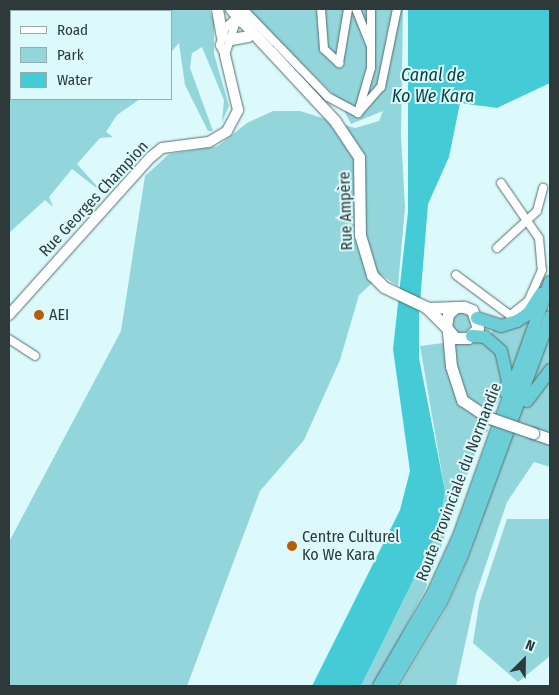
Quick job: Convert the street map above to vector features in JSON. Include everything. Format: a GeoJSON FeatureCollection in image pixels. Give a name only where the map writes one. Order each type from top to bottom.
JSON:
{"type":"FeatureCollection","features":[{"type":"Feature","properties":{"kind":"highway"},"geometry":{"type":"LineString","coordinates":[[478,318],[500,326],[514,318],[528,314],[550,278]]}},
{"type":"Feature","properties":{"kind":"highway","name":"Route Provinciale du Normandie"},"geometry":{"type":"LineString","coordinates":[[391,686],[441,602],[499,440],[550,282]]}},
{"type":"Feature","properties":{"kind":"highway","name":"Route Provinciale du Normandie"},"geometry":{"type":"LineString","coordinates":[[379,686],[433,593],[550,318]]}},
{"type":"Feature","properties":{"kind":"highway"},"geometry":{"type":"LineString","coordinates":[[468,337],[495,343],[506,362],[508,381],[499,440]]}},
{"type":"Feature","properties":{"kind":"highway"},"geometry":{"type":"LineString","coordinates":[[499,440],[534,386],[550,370]]}},
{"type":"Feature","properties":{"kind":"main road"},"geometry":{"type":"LineString","coordinates":[[217,9],[226,38],[248,36]]}},
{"type":"Feature","properties":{"kind":"main road","name":"Rue Ampère"},"geometry":{"type":"LineString","coordinates":[[222,9],[234,17],[285,65],[335,120],[359,157],[364,258],[372,275],[398,294],[424,306]]}},
{"type":"Feature","properties":{"kind":"main road","name":"Rue Ampère"},"geometry":{"type":"LineString","coordinates":[[234,17],[248,36],[335,120]]}},
{"type":"Feature","properties":{"kind":"main road"},"geometry":{"type":"LineString","coordinates":[[424,306],[468,308],[478,318],[451,366]]}},
{"type":"Feature","properties":{"kind":"main road"},"geometry":{"type":"LineString","coordinates":[[424,306],[447,330],[468,337]]}},
{"type":"Feature","properties":{"kind":"main road"},"geometry":{"type":"LineString","coordinates":[[455,308],[446,318],[451,366],[462,400],[487,417],[550,439]]}},
{"type":"Feature","properties":{"kind":"street"},"geometry":{"type":"LineString","coordinates":[[243,9],[328,97],[358,113]]}},
{"type":"Feature","properties":{"kind":"street"},"geometry":{"type":"LineString","coordinates":[[321,9],[324,49],[338,63],[348,9]]}},
{"type":"Feature","properties":{"kind":"street"},"geometry":{"type":"LineString","coordinates":[[356,9],[372,50]]}},
{"type":"Feature","properties":{"kind":"street"},"geometry":{"type":"LineString","coordinates":[[358,113],[365,101],[372,50],[371,9]]}},
{"type":"Feature","properties":{"kind":"street"},"geometry":{"type":"LineString","coordinates":[[358,113],[381,88],[398,9]]}},
{"type":"Feature","properties":{"kind":"street"},"geometry":{"type":"LineString","coordinates":[[226,38],[234,17]]}},
{"type":"Feature","properties":{"kind":"street","name":"Rue Georges Champion"},"geometry":{"type":"LineString","coordinates":[[9,315],[151,157],[162,148],[209,142],[228,131],[238,110],[225,55],[226,38]]}},
{"type":"Feature","properties":{"kind":"street"},"geometry":{"type":"LineString","coordinates":[[456,275],[514,318],[528,301],[542,270],[539,238],[529,218],[501,183]]}},
{"type":"Feature","properties":{"kind":"street"},"geometry":{"type":"LineString","coordinates":[[497,248],[537,210],[543,188]]}},
{"type":"Feature","properties":{"kind":"street"},"geometry":{"type":"LineString","coordinates":[[9,339],[36,356]]}},
{"type":"Feature","properties":{"kind":"green space"},"geometry":{"type":"Polygon","coordinates":[[[9,9],[209,9],[214,21],[214,54],[229,106],[222,122],[224,100],[202,47],[192,53],[190,68],[213,131],[208,131],[185,85],[179,43],[172,51],[172,10],[10,10],[10,100],[139,100],[117,115],[106,132],[113,137],[100,138],[77,164],[103,193],[72,169],[49,197],[53,207],[45,200],[9,233],[9,9]]]}},
{"type":"Feature","properties":{"kind":"green space"},"geometry":{"type":"Polygon","coordinates":[[[246,9],[403,9],[401,136],[405,207],[398,286],[381,275],[359,295],[340,360],[304,440],[260,491],[187,686],[9,686],[10,540],[121,331],[145,176],[169,154],[218,146],[247,123],[273,111],[300,111],[355,128],[379,121],[383,111],[351,124],[338,99],[246,9]]]}},
{"type":"Feature","properties":{"kind":"green space"},"geometry":{"type":"Polygon","coordinates":[[[539,305],[515,371],[484,428],[489,430],[482,435],[425,590],[374,686],[361,686],[439,528],[445,491],[420,346],[490,337],[493,329],[539,305]]]}},
{"type":"Feature","properties":{"kind":"green space"},"geometry":{"type":"Polygon","coordinates":[[[461,313],[468,316],[471,323],[468,330],[461,333],[454,330],[451,323],[454,316],[461,313]]]}},
{"type":"Feature","properties":{"kind":"green space"},"geometry":{"type":"Polygon","coordinates":[[[550,327],[550,467],[534,462],[507,502],[476,594],[456,686],[400,686],[446,609],[467,561],[550,327]]]}},
{"type":"Feature","properties":{"kind":"green space"},"geometry":{"type":"Polygon","coordinates":[[[507,519],[550,519],[550,656],[518,682],[473,643],[479,604],[507,519]]]}},
{"type":"Feature","properties":{"kind":"water","name":"Canal de Ko We Kara"},"geometry":{"type":"Polygon","coordinates":[[[408,9],[550,9],[550,83],[497,108],[460,103],[449,157],[428,204],[419,315],[419,358],[445,491],[439,528],[361,686],[312,686],[400,510],[410,471],[393,349],[408,212],[408,9]]]}},
{"type":"Feature","properties":{"kind":"place","name":"AEI"},"geometry":{"type":"Point","coordinates":[39,315]}},
{"type":"Feature","properties":{"kind":"place","name":"Centre Culturel Ko We Kara"},"geometry":{"type":"Point","coordinates":[292,546]}}]}
